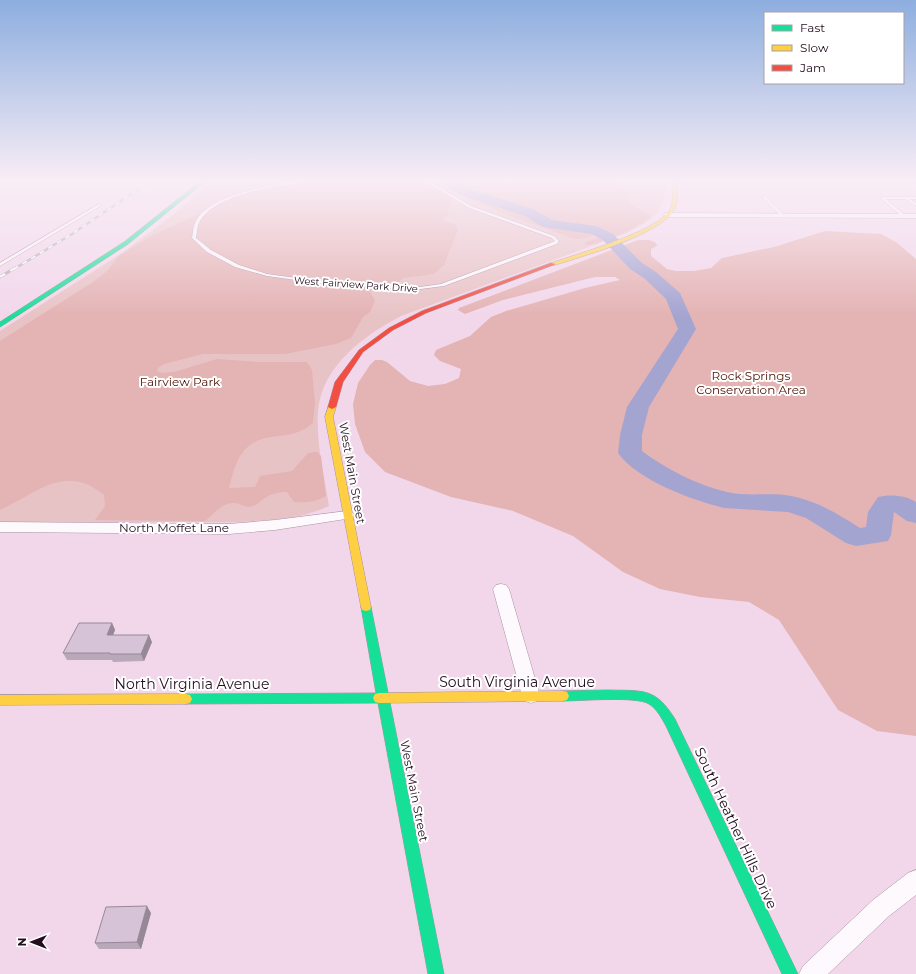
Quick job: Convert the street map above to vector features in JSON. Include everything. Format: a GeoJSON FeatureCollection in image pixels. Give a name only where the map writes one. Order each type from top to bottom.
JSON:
{"type":"FeatureCollection","features":[{"type":"Feature","properties":{"kind":"street"},"geometry":{"type":"LineString","coordinates":[[6,310],[136,225]]}},
{"type":"Feature","properties":{"kind":"street"},"geometry":{"type":"LineString","coordinates":[[0,325],[126,243],[148,225]]}},
{"type":"Feature","properties":{"kind":"street","name":"West Main Street"},"geometry":{"type":"LineString","coordinates":[[436,974],[329,418],[339,382],[361,352],[391,329],[424,312],[626,238],[647,230],[653,225]]}},
{"type":"Feature","properties":{"kind":"street","name":"North Moffet Lane"},"geometry":{"type":"LineString","coordinates":[[0,526],[229,528],[275,525],[347,515]]}},
{"type":"Feature","properties":{"kind":"street"},"geometry":{"type":"LineString","coordinates":[[501,589],[531,696]]}},
{"type":"Feature","properties":{"kind":"street","name":"South Virginia Avenue"},"geometry":{"type":"LineString","coordinates":[[383,697],[621,696],[650,699]]}},
{"type":"Feature","properties":{"kind":"street","name":"North Virginia Avenue"},"geometry":{"type":"LineString","coordinates":[[0,700],[383,697]]}},
{"type":"Feature","properties":{"kind":"street","name":"South Heather Hills Drive"},"geometry":{"type":"LineString","coordinates":[[650,699],[662,709],[671,723],[790,974]]}},
{"type":"Feature","properties":{"kind":"street"},"geometry":{"type":"LineString","coordinates":[[811,974],[881,908],[916,881]]}},
{"type":"Feature","properties":{"kind":"lane"},"geometry":{"type":"LineString","coordinates":[[0,265],[66,225]]}},
{"type":"Feature","properties":{"kind":"lane","name":"West Fairview Park Drive"},"geometry":{"type":"LineString","coordinates":[[196,225],[194,238],[209,251],[230,262],[266,275],[318,282],[413,289],[442,285],[556,243],[557,241],[552,237],[519,225]]}},
{"type":"Feature","properties":{"kind":"green space","name":"Fairview Park"},"geometry":{"type":"Polygon","coordinates":[[[159,225],[641,225],[627,233],[401,316],[373,333],[347,354],[336,366],[327,380],[321,395],[318,412],[319,447],[329,506],[294,517],[250,522],[0,522],[0,331],[122,253],[159,225]]]}},
{"type":"Feature","properties":{"kind":"green space","name":"Fairview Park"},"geometry":{"type":"Polygon","coordinates":[[[174,225],[456,225],[458,230],[444,265],[434,274],[403,278],[396,284],[373,288],[370,291],[375,301],[370,312],[363,317],[351,338],[336,344],[285,354],[203,354],[164,364],[158,368],[157,371],[162,373],[174,372],[217,359],[259,362],[307,362],[312,370],[315,403],[313,423],[298,432],[267,438],[249,445],[239,458],[229,488],[255,487],[260,476],[292,471],[308,453],[317,452],[321,456],[326,496],[315,501],[294,502],[287,492],[276,493],[250,507],[236,503],[224,505],[205,521],[95,520],[105,506],[104,495],[90,486],[77,481],[64,481],[40,489],[0,510],[0,341],[93,282],[107,271],[119,256],[149,237],[174,225]]]}},
{"type":"Feature","properties":{"kind":"green space"},"geometry":{"type":"Polygon","coordinates":[[[538,225],[637,225],[601,242],[587,245],[585,244],[586,242],[600,237],[595,235],[581,239],[574,239],[538,225]]]}},
{"type":"Feature","properties":{"kind":"green space","name":"Rock Springs Conservation Area"},"geometry":{"type":"Polygon","coordinates":[[[825,231],[881,234],[896,242],[916,259],[916,736],[877,731],[838,710],[779,620],[749,602],[700,597],[660,589],[623,572],[573,536],[513,511],[451,497],[385,472],[365,452],[355,424],[353,404],[358,383],[375,360],[387,362],[410,381],[428,386],[445,384],[459,378],[461,369],[440,361],[434,355],[436,350],[470,336],[491,317],[506,311],[585,288],[620,280],[615,277],[595,277],[503,300],[465,314],[458,310],[459,308],[638,240],[650,240],[656,243],[657,246],[651,249],[651,256],[667,269],[676,271],[694,271],[711,268],[722,258],[774,247],[825,231]]]}},
{"type":"Feature","properties":{"kind":"building"},"geometry":{"type":"Polygon","coordinates":[[[79,623],[112,623],[107,635],[149,635],[141,654],[63,653],[79,623]]]}},
{"type":"Feature","properties":{"kind":"building"},"geometry":{"type":"Polygon","coordinates":[[[147,906],[137,942],[95,943],[106,907],[147,906]]]}},
{"type":"Feature","properties":{"kind":"waterway"},"geometry":{"type":"LineString","coordinates":[[560,225],[596,230],[608,237],[636,266],[650,275],[674,297],[687,329],[681,341],[638,407],[631,435],[630,453],[650,469],[683,485],[724,500],[790,504],[815,512],[856,537],[878,535],[881,512],[887,503],[904,506],[916,515]]}},
{"type":"Feature","properties":{"kind":"railway"},"geometry":{"type":"LineString","coordinates":[[14,269],[85,225]]}},
{"type":"Feature","properties":{"kind":"railway"},"geometry":{"type":"LineString","coordinates":[[0,277],[15,268]]}},
{"type":"Feature","properties":{"kind":"traffic: fast"},"geometry":{"type":"LineString","coordinates":[[0,325],[126,243],[148,225]]}},
{"type":"Feature","properties":{"kind":"traffic: fast"},"geometry":{"type":"LineString","coordinates":[[366,607],[436,974]]}},
{"type":"Feature","properties":{"kind":"traffic: fast"},"geometry":{"type":"LineString","coordinates":[[563,696],[608,695],[644,697],[654,701],[665,713],[790,974]]}},
{"type":"Feature","properties":{"kind":"traffic: fast"},"geometry":{"type":"LineString","coordinates":[[186,699],[379,698]]}},
{"type":"Feature","properties":{"kind":"traffic: slow"},"geometry":{"type":"LineString","coordinates":[[553,264],[631,237],[653,225]]}},
{"type":"Feature","properties":{"kind":"traffic: slow"},"geometry":{"type":"LineString","coordinates":[[332,407],[329,417],[366,607]]}},
{"type":"Feature","properties":{"kind":"traffic: slow"},"geometry":{"type":"LineString","coordinates":[[379,698],[563,696]]}},
{"type":"Feature","properties":{"kind":"traffic: slow"},"geometry":{"type":"LineString","coordinates":[[0,700],[186,699]]}},
{"type":"Feature","properties":{"kind":"traffic: jam"},"geometry":{"type":"LineString","coordinates":[[332,407],[339,382],[361,351],[391,329],[424,312],[553,264]]}}]}
